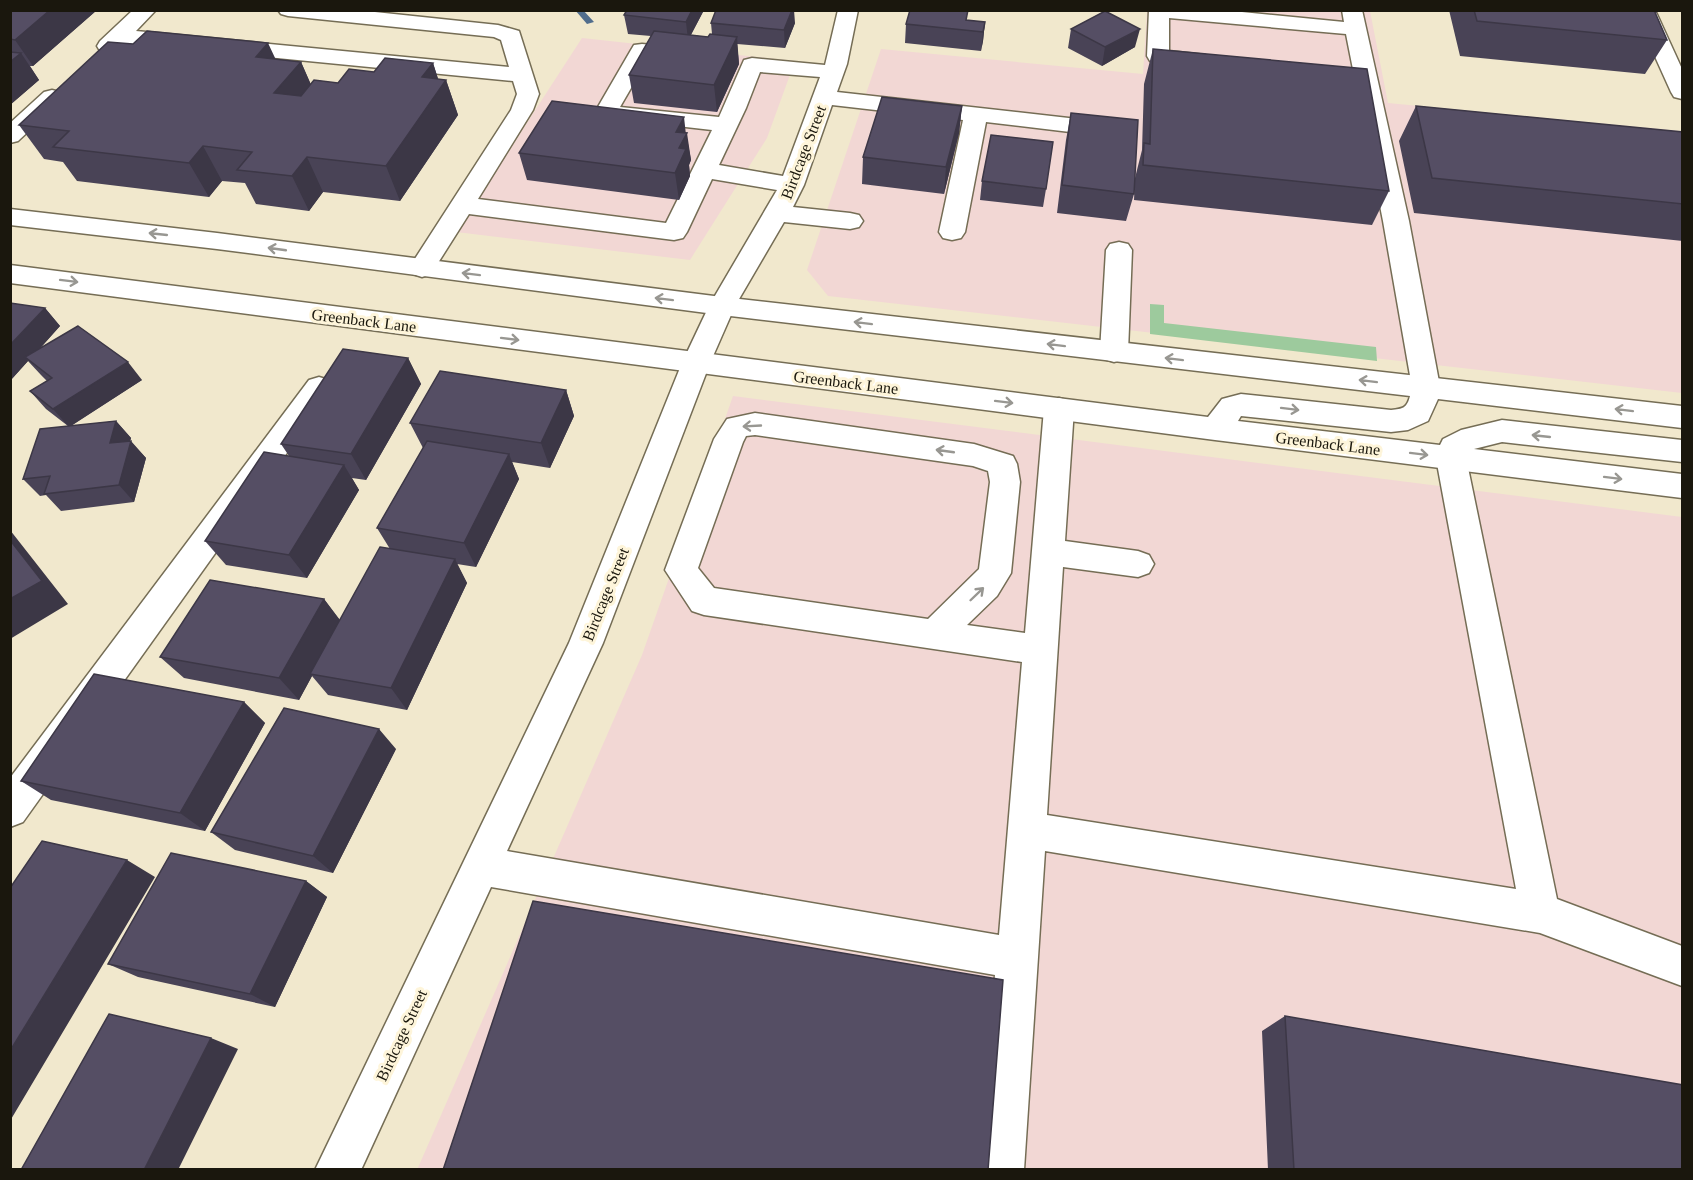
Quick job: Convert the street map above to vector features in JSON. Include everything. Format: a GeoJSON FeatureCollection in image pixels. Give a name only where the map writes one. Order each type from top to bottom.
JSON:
{"type":"FeatureCollection","features":[{"type":"Feature","properties":{"kind":"main road"},"geometry":{"type":"LineString","coordinates":[[94,59],[146,10]]}},
{"type":"Feature","properties":{"kind":"main road"},"geometry":{"type":"LineString","coordinates":[[288,10],[498,31],[511,36],[528,94],[522,110],[422,268]]}},
{"type":"Feature","properties":{"kind":"main road","name":"Birdcage Street"},"geometry":{"type":"LineString","coordinates":[[337,1170],[586,643],[696,363],[722,306],[792,185],[833,72],[848,10]]}},
{"type":"Feature","properties":{"kind":"main road"},"geometry":{"type":"LineString","coordinates":[[1644,10],[1683,92]]}},
{"type":"Feature","properties":{"kind":"main road"},"geometry":{"type":"LineString","coordinates":[[1215,429],[1232,407],[1241,405],[1391,421],[1406,420],[1418,416],[1423,407],[1426,387],[1396,221],[1355,76],[1354,20],[1159,11],[1158,56],[1216,62]]}},
{"type":"Feature","properties":{"kind":"main road"},"geometry":{"type":"LineString","coordinates":[[119,36],[523,75]]}},
{"type":"Feature","properties":{"kind":"main road"},"geometry":{"type":"LineString","coordinates":[[462,204],[674,232],[727,125],[752,65],[750,59],[642,50],[606,112],[727,125]]}},
{"type":"Feature","properties":{"kind":"main road"},"geometry":{"type":"LineString","coordinates":[[752,65],[833,72]]}},
{"type":"Feature","properties":{"kind":"main road"},"geometry":{"type":"LineString","coordinates":[[10,136],[69,82]]}},
{"type":"Feature","properties":{"kind":"main road"},"geometry":{"type":"LineString","coordinates":[[824,97],[1095,128]]}},
{"type":"Feature","properties":{"kind":"main road"},"geometry":{"type":"LineString","coordinates":[[952,232],[976,114]]}},
{"type":"Feature","properties":{"kind":"main road"},"geometry":{"type":"LineString","coordinates":[[705,170],[792,185]]}},
{"type":"Feature","properties":{"kind":"main road"},"geometry":{"type":"LineString","coordinates":[[777,213],[850,221]]}},
{"type":"Feature","properties":{"kind":"main road"},"geometry":{"type":"LineString","coordinates":[[16,221],[216,241],[722,306],[1683,417]]}},
{"type":"Feature","properties":{"kind":"main road"},"geometry":{"type":"LineString","coordinates":[[1114,352],[1119,250]]}},
{"type":"Feature","properties":{"kind":"main road","name":"Greenback Lane"},"geometry":{"type":"LineString","coordinates":[[10,274],[176,293],[304,312],[1215,429],[1683,486]]}},
{"type":"Feature","properties":{"kind":"main road"},"geometry":{"type":"LineString","coordinates":[[10,809],[319,387]]}},
{"type":"Feature","properties":{"kind":"main road"},"geometry":{"type":"LineString","coordinates":[[1001,1170],[1059,409]]}},
{"type":"Feature","properties":{"kind":"main road"},"geometry":{"type":"LineString","coordinates":[[935,634],[985,586],[994,573],[1005,482],[1002,464],[974,455],[755,424],[737,427],[729,439],[681,570],[704,601],[1042,650]]}},
{"type":"Feature","properties":{"kind":"main road"},"geometry":{"type":"LineString","coordinates":[[1540,913],[1451,458],[1454,447],[1481,433],[1502,431],[1683,451]]}},
{"type":"Feature","properties":{"kind":"main road"},"geometry":{"type":"LineString","coordinates":[[1049,552],[1138,564]]}},
{"type":"Feature","properties":{"kind":"main road"},"geometry":{"type":"LineString","coordinates":[[1028,830],[1540,913],[1683,966]]}},
{"type":"Feature","properties":{"kind":"main road"},"geometry":{"type":"LineString","coordinates":[[481,866],[1018,959]]}},
{"type":"Feature","properties":{"kind":"shaded area"},"geometry":{"type":"Polygon","coordinates":[[[1147,11],[1370,11],[1388,103],[1679,131],[1682,139],[1682,393],[828,296],[807,270],[881,49],[1143,74],[1147,11]]]}},
{"type":"Feature","properties":{"kind":"shaded area"},"geometry":{"type":"Polygon","coordinates":[[[582,38],[795,61],[767,138],[690,260],[456,232],[582,38]]]}},
{"type":"Feature","properties":{"kind":"shaded area"},"geometry":{"type":"Polygon","coordinates":[[[733,396],[1682,517],[1682,1169],[417,1170],[642,655],[733,396]]]}},
{"type":"Feature","properties":{"kind":"green space"},"geometry":{"type":"Polygon","coordinates":[[[1150,304],[1164,305],[1164,323],[1376,347],[1377,361],[1150,334],[1150,304]]]}},
{"type":"Feature","properties":{"kind":"building"},"geometry":{"type":"Polygon","coordinates":[[[10,10],[50,10],[15,40],[10,39],[10,10]]]}},
{"type":"Feature","properties":{"kind":"building"},"geometry":{"type":"Polygon","coordinates":[[[627,10],[692,10],[686,22],[624,15],[627,10]]]}},
{"type":"Feature","properties":{"kind":"building"},"geometry":{"type":"Polygon","coordinates":[[[716,10],[792,10],[784,30],[711,23],[716,10]]]}},
{"type":"Feature","properties":{"kind":"building"},"geometry":{"type":"Polygon","coordinates":[[[910,10],[968,10],[966,20],[985,22],[983,32],[906,24],[910,10]]]}},
{"type":"Feature","properties":{"kind":"building"},"geometry":{"type":"Polygon","coordinates":[[[1474,10],[1654,10],[1667,40],[1477,21],[1474,10]]]}},
{"type":"Feature","properties":{"kind":"building"},"geometry":{"type":"Polygon","coordinates":[[[1105,11],[1140,29],[1105,47],[1071,29],[1105,11]]]}},
{"type":"Feature","properties":{"kind":"building"},"geometry":{"type":"Polygon","coordinates":[[[147,31],[268,43],[256,57],[301,62],[274,93],[301,96],[314,80],[338,83],[349,69],[374,72],[385,58],[433,63],[422,77],[446,80],[386,166],[307,157],[292,176],[237,170],[252,152],[203,146],[189,163],[53,147],[69,131],[19,125],[108,42],[133,44],[147,31]]]}},
{"type":"Feature","properties":{"kind":"building"},"geometry":{"type":"Polygon","coordinates":[[[654,31],[708,37],[710,34],[737,37],[714,85],[629,75],[654,31]]]}},
{"type":"Feature","properties":{"kind":"building"},"geometry":{"type":"Polygon","coordinates":[[[1153,49],[1367,69],[1389,191],[1143,165],[1144,143],[1150,144],[1153,49]]]}},
{"type":"Feature","properties":{"kind":"building"},"geometry":{"type":"Polygon","coordinates":[[[10,52],[21,53],[10,62],[10,52]]]}},
{"type":"Feature","properties":{"kind":"building"},"geometry":{"type":"Polygon","coordinates":[[[882,97],[962,106],[946,167],[863,157],[882,97]]]}},
{"type":"Feature","properties":{"kind":"building"},"geometry":{"type":"Polygon","coordinates":[[[552,101],[684,117],[676,132],[687,133],[679,148],[686,149],[675,173],[519,153],[552,101]]]}},
{"type":"Feature","properties":{"kind":"building"},"geometry":{"type":"Polygon","coordinates":[[[1416,106],[1683,132],[1683,204],[1432,178],[1416,106]]]}},
{"type":"Feature","properties":{"kind":"building"},"geometry":{"type":"Polygon","coordinates":[[[1071,113],[1138,120],[1134,194],[1062,185],[1071,113]]]}},
{"type":"Feature","properties":{"kind":"building"},"geometry":{"type":"Polygon","coordinates":[[[991,135],[1053,142],[1046,189],[982,181],[991,135]]]}},
{"type":"Feature","properties":{"kind":"building"},"geometry":{"type":"Polygon","coordinates":[[[10,303],[45,308],[10,345],[10,303]]]}},
{"type":"Feature","properties":{"kind":"building"},"geometry":{"type":"Polygon","coordinates":[[[78,326],[128,362],[53,409],[30,391],[52,378],[25,357],[78,326]]]}},
{"type":"Feature","properties":{"kind":"building"},"geometry":{"type":"Polygon","coordinates":[[[343,349],[408,358],[351,454],[281,444],[343,349]]]}},
{"type":"Feature","properties":{"kind":"building"},"geometry":{"type":"Polygon","coordinates":[[[440,371],[566,390],[541,443],[410,423],[440,371]]]}},
{"type":"Feature","properties":{"kind":"building"},"geometry":{"type":"Polygon","coordinates":[[[116,421],[110,443],[131,441],[119,485],[44,494],[50,476],[23,479],[40,429],[116,421]]]}},
{"type":"Feature","properties":{"kind":"building"},"geometry":{"type":"Polygon","coordinates":[[[427,441],[509,454],[464,543],[377,528],[427,441]]]}},
{"type":"Feature","properties":{"kind":"building"},"geometry":{"type":"Polygon","coordinates":[[[264,452],[344,465],[289,555],[205,541],[264,452]]]}},
{"type":"Feature","properties":{"kind":"building"},"geometry":{"type":"Polygon","coordinates":[[[10,540],[42,581],[10,599],[10,540]]]}},
{"type":"Feature","properties":{"kind":"building"},"geometry":{"type":"Polygon","coordinates":[[[380,547],[455,559],[391,688],[310,674],[380,547]]]}},
{"type":"Feature","properties":{"kind":"building"},"geometry":{"type":"Polygon","coordinates":[[[210,580],[324,599],[279,678],[160,657],[210,580]]]}},
{"type":"Feature","properties":{"kind":"building"},"geometry":{"type":"Polygon","coordinates":[[[94,674],[244,702],[180,813],[21,781],[94,674]]]}},
{"type":"Feature","properties":{"kind":"building"},"geometry":{"type":"Polygon","coordinates":[[[284,708],[379,729],[313,856],[211,832],[284,708]]]}},
{"type":"Feature","properties":{"kind":"building"},"geometry":{"type":"Polygon","coordinates":[[[42,841],[127,860],[10,1051],[10,888],[42,841]]]}},
{"type":"Feature","properties":{"kind":"building"},"geometry":{"type":"Polygon","coordinates":[[[171,853],[306,881],[250,994],[108,964],[171,853]]]}},
{"type":"Feature","properties":{"kind":"building"},"geometry":{"type":"Polygon","coordinates":[[[533,901],[1003,980],[988,1170],[443,1170],[533,901]]]}},
{"type":"Feature","properties":{"kind":"building"},"geometry":{"type":"Polygon","coordinates":[[[109,1014],[211,1038],[144,1170],[21,1170],[109,1014]]]}},
{"type":"Feature","properties":{"kind":"building"},"geometry":{"type":"Polygon","coordinates":[[[1285,1016],[1683,1085],[1683,1170],[1294,1170],[1285,1016]]]}},
{"type":"Feature","properties":{"kind":"waterway"},"geometry":{"type":"LineString","coordinates":[[578,10],[590,22]]}}]}
